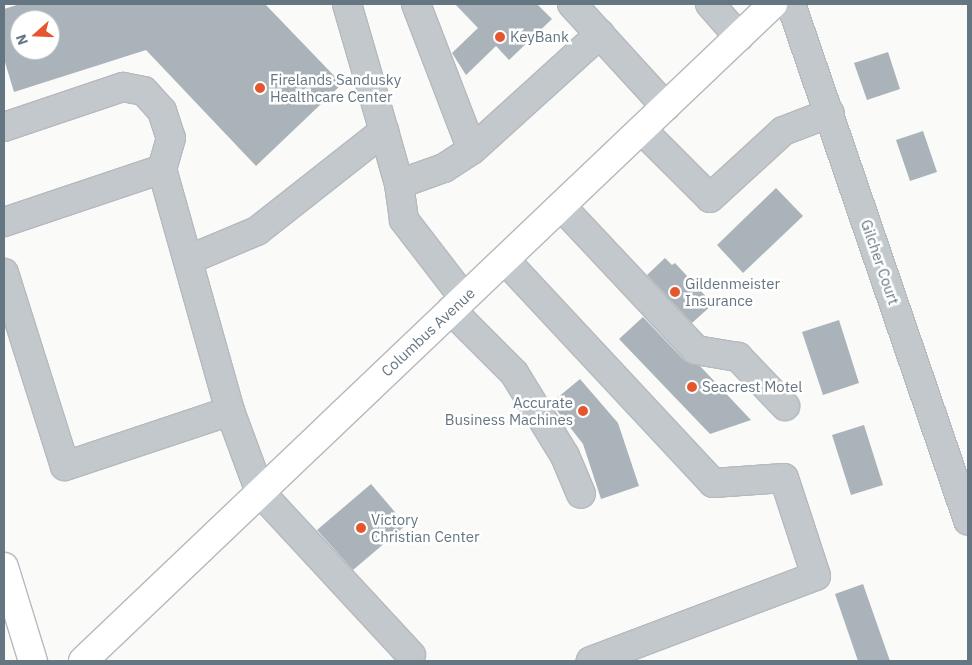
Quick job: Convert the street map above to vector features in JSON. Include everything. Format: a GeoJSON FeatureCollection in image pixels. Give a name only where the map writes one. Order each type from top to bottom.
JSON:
{"type":"FeatureCollection","features":[{"type":"Feature","properties":{"kind":"main road","name":"Columbus Avenue"},"geometry":{"type":"LineString","coordinates":[[96,657],[260,492],[773,4]]}},
{"type":"Feature","properties":{"kind":"main road"},"geometry":{"type":"LineString","coordinates":[[4,567],[33,661]]}},
{"type":"Feature","properties":{"kind":"street"},"geometry":{"type":"LineString","coordinates":[[347,4],[398,184],[404,220],[458,304],[514,373],[565,456],[581,494]]}},
{"type":"Feature","properties":{"kind":"street"},"geometry":{"type":"LineString","coordinates":[[416,4],[472,150]]}},
{"type":"Feature","properties":{"kind":"street"},"geometry":{"type":"LineString","coordinates":[[572,4],[666,106]]}},
{"type":"Feature","properties":{"kind":"street"},"geometry":{"type":"LineString","coordinates":[[710,4],[740,37]]}},
{"type":"Feature","properties":{"kind":"street","name":"Gilcher Court"},"geometry":{"type":"LineString","coordinates":[[791,4],[830,113],[968,520]]}},
{"type":"Feature","properties":{"kind":"street"},"geometry":{"type":"LineString","coordinates":[[398,184],[444,168],[472,150],[600,34]]}},
{"type":"Feature","properties":{"kind":"street"},"geometry":{"type":"LineString","coordinates":[[4,127],[123,87],[144,91],[162,111],[171,138],[162,169],[230,411],[260,492],[411,655]]}},
{"type":"Feature","properties":{"kind":"street"},"geometry":{"type":"LineString","coordinates":[[642,130],[710,198],[783,130],[830,113]]}},
{"type":"Feature","properties":{"kind":"street"},"geometry":{"type":"LineString","coordinates":[[188,260],[257,231],[384,131]]}},
{"type":"Feature","properties":{"kind":"street"},"geometry":{"type":"LineString","coordinates":[[4,222],[162,169]]}},
{"type":"Feature","properties":{"kind":"street"},"geometry":{"type":"LineString","coordinates":[[561,206],[696,350],[738,357],[785,406]]}},
{"type":"Feature","properties":{"kind":"street"},"geometry":{"type":"LineString","coordinates":[[505,260],[713,483],[784,478],[816,576],[591,661]]}},
{"type":"Feature","properties":{"kind":"street"},"geometry":{"type":"LineString","coordinates":[[4,273],[65,466],[230,411]]}},
{"type":"Feature","properties":{"kind":"building","name":"Firelands Sandusky Healthcare Center"},"geometry":{"type":"Polygon","coordinates":[[[20,4],[265,4],[342,84],[256,166],[146,50],[14,92],[4,59],[4,9],[20,4]]]}},
{"type":"Feature","properties":{"kind":"building","name":"KeyBank"},"geometry":{"type":"Polygon","coordinates":[[[455,4],[537,4],[552,19],[509,60],[496,46],[466,75],[452,53],[478,28],[455,4]]]}},
{"type":"Feature","properties":{"kind":"building"},"geometry":{"type":"Polygon","coordinates":[[[888,52],[900,89],[867,100],[854,63],[888,52]]]}},
{"type":"Feature","properties":{"kind":"building"},"geometry":{"type":"Polygon","coordinates":[[[923,131],[937,172],[910,181],[896,140],[923,131]]]}},
{"type":"Feature","properties":{"kind":"building"},"geometry":{"type":"Polygon","coordinates":[[[776,188],[803,216],[743,273],[717,245],[776,188]]]}},
{"type":"Feature","properties":{"kind":"building"},"geometry":{"type":"Polygon","coordinates":[[[665,258],[672,265],[675,263],[713,304],[692,323],[647,275],[665,258]]]}},
{"type":"Feature","properties":{"kind":"building","name":"Seacrest Motel"},"geometry":{"type":"Polygon","coordinates":[[[643,317],[685,361],[700,366],[751,420],[710,434],[619,339],[643,317]]]}},
{"type":"Feature","properties":{"kind":"building"},"geometry":{"type":"Polygon","coordinates":[[[839,320],[859,383],[823,395],[802,332],[839,320]]]}},
{"type":"Feature","properties":{"kind":"building"},"geometry":{"type":"Polygon","coordinates":[[[580,379],[618,423],[639,486],[601,499],[583,444],[551,403],[580,379]]]}},
{"type":"Feature","properties":{"kind":"building"},"geometry":{"type":"Polygon","coordinates":[[[864,425],[883,485],[851,495],[832,435],[864,425]]]}},
{"type":"Feature","properties":{"kind":"building","name":"Victory Christian Center"},"geometry":{"type":"Polygon","coordinates":[[[371,484],[406,525],[353,570],[317,530],[371,484]]]}},
{"type":"Feature","properties":{"kind":"building"},"geometry":{"type":"Polygon","coordinates":[[[863,584],[890,661],[858,661],[835,594],[863,584]]]}},
{"type":"Feature","properties":{"kind":"place","name":"KeyBank"},"geometry":{"type":"Point","coordinates":[500,37]}},
{"type":"Feature","properties":{"kind":"place","name":"Firelands Sandusky Healthcare Center"},"geometry":{"type":"Point","coordinates":[260,88]}},
{"type":"Feature","properties":{"kind":"place","name":"Gildenmeister Insurance"},"geometry":{"type":"Point","coordinates":[675,292]}},
{"type":"Feature","properties":{"kind":"place","name":"Seacrest Motel"},"geometry":{"type":"Point","coordinates":[692,387]}},
{"type":"Feature","properties":{"kind":"place","name":"Accurate Business Machines"},"geometry":{"type":"Point","coordinates":[583,411]}},
{"type":"Feature","properties":{"kind":"place","name":"Victory Christian Center"},"geometry":{"type":"Point","coordinates":[361,528]}}]}
